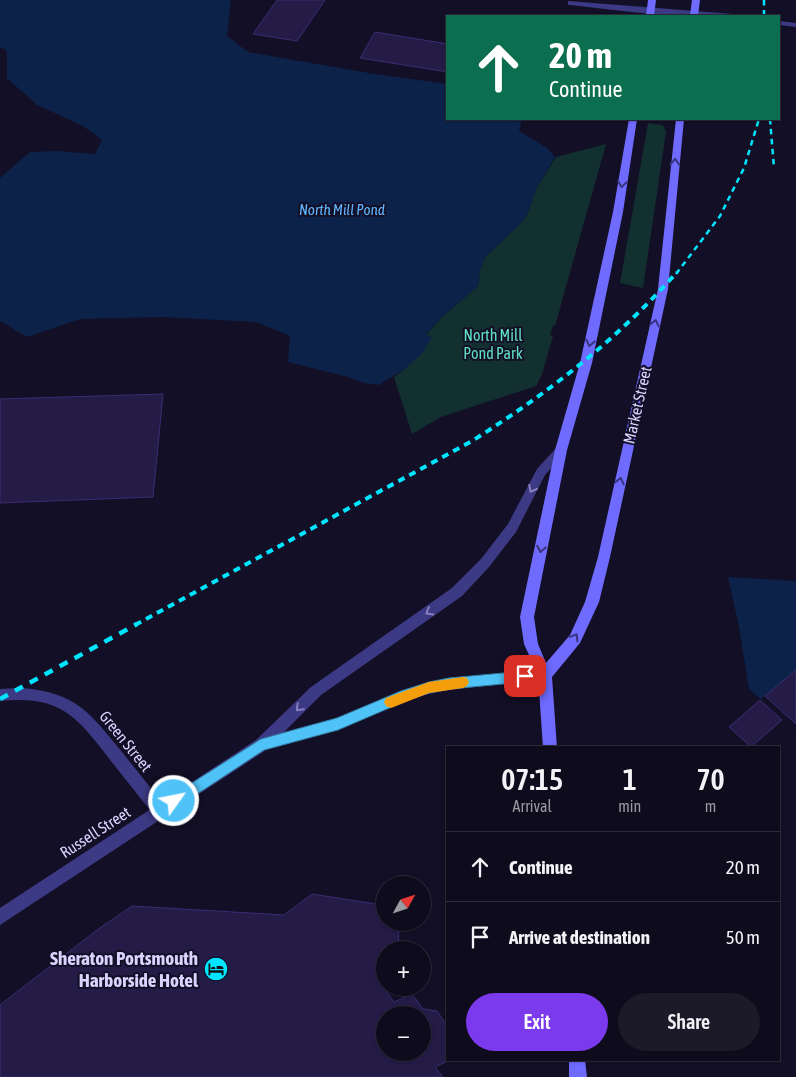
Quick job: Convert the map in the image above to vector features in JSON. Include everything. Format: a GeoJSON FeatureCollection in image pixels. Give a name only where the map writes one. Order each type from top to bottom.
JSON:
{"type":"FeatureCollection","features":[{"type":"Feature","properties":{"kind":"main road"},"geometry":{"type":"LineString","coordinates":[[650,14],[652,0]]}},
{"type":"Feature","properties":{"kind":"main road"},"geometry":{"type":"LineString","coordinates":[[694,15],[696,0]]}},
{"type":"Feature","properties":{"kind":"main road"},"geometry":{"type":"LineString","coordinates":[[550,746],[544,675],[530,644],[527,617],[561,450],[586,363],[618,212],[633,120]]}},
{"type":"Feature","properties":{"kind":"main road","name":"Market Street"},"geometry":{"type":"LineString","coordinates":[[544,675],[575,639],[592,602],[604,557],[663,289],[680,120]]}},
{"type":"Feature","properties":{"kind":"main road"},"geometry":{"type":"LineString","coordinates":[[577,1061],[578,1077]]}},
{"type":"Feature","properties":{"kind":"street"},"geometry":{"type":"LineString","coordinates":[[571,3],[650,14],[694,15]]}},
{"type":"Feature","properties":{"kind":"street"},"geometry":{"type":"LineString","coordinates":[[780,23],[796,25]]}},
{"type":"Feature","properties":{"kind":"street"},"geometry":{"type":"LineString","coordinates":[[261,745],[316,691],[398,632],[437,607],[475,574],[512,528],[541,472],[561,450]]}},
{"type":"Feature","properties":{"kind":"street"},"geometry":{"type":"LineString","coordinates":[[261,745],[338,724],[406,695],[429,688],[449,684],[544,675]]}},
{"type":"Feature","properties":{"kind":"street","name":"Green Street"},"geometry":{"type":"LineString","coordinates":[[0,695],[32,696],[51,700],[62,703],[83,716],[160,810]]}},
{"type":"Feature","properties":{"kind":"street","name":"Russell Street"},"geometry":{"type":"LineString","coordinates":[[0,917],[261,745]]}},
{"type":"Feature","properties":{"kind":"green space"},"geometry":{"type":"Polygon","coordinates":[[[648,123],[663,125],[666,132],[643,288],[620,283],[648,123]]]}},
{"type":"Feature","properties":{"kind":"green space","name":"North Mill Pond Park"},"geometry":{"type":"Polygon","coordinates":[[[606,144],[555,326],[553,325],[550,335],[553,336],[542,374],[536,386],[441,417],[412,434],[394,377],[405,369],[431,338],[426,335],[442,317],[478,286],[480,270],[486,256],[527,215],[536,189],[556,157],[606,144]]]}},
{"type":"Feature","properties":{"kind":"water","name":"North Mill Pond"},"geometry":{"type":"Polygon","coordinates":[[[0,0],[231,0],[227,36],[248,52],[369,73],[446,84],[446,120],[522,120],[519,131],[547,148],[555,157],[536,189],[527,215],[486,256],[480,270],[478,286],[442,317],[426,334],[432,338],[421,354],[405,369],[379,385],[364,383],[348,377],[288,362],[290,336],[256,322],[162,317],[80,319],[27,337],[0,321],[0,178],[30,152],[56,151],[95,154],[102,140],[83,126],[37,105],[7,78],[7,51],[0,47],[0,0]]]}},
{"type":"Feature","properties":{"kind":"water"},"geometry":{"type":"Polygon","coordinates":[[[728,577],[796,581],[796,730],[749,689],[739,627],[728,577]]]}},
{"type":"Feature","properties":{"kind":"pier"},"geometry":{"type":"Polygon","coordinates":[[[796,670],[796,733],[759,701],[796,670]]]}},
{"type":"Feature","properties":{"kind":"building"},"geometry":{"type":"Polygon","coordinates":[[[277,0],[325,0],[297,41],[253,34],[277,0]]]}},
{"type":"Feature","properties":{"kind":"building"},"geometry":{"type":"Polygon","coordinates":[[[375,32],[446,44],[446,72],[360,58],[375,32]]]}},
{"type":"Feature","properties":{"kind":"building"},"geometry":{"type":"Polygon","coordinates":[[[163,394],[153,497],[0,503],[0,399],[163,394]]]}},
{"type":"Feature","properties":{"kind":"building"},"geometry":{"type":"Polygon","coordinates":[[[796,670],[796,724],[765,696],[796,670]]]}},
{"type":"Feature","properties":{"kind":"building"},"geometry":{"type":"Polygon","coordinates":[[[760,700],[782,720],[752,746],[729,727],[760,700]]]}},
{"type":"Feature","properties":{"kind":"building","name":"Sheraton Portsmouth Harborside Hotel"},"geometry":{"type":"Polygon","coordinates":[[[312,894],[376,904],[376,931],[399,931],[398,941],[376,941],[376,996],[390,996],[394,1002],[408,996],[413,996],[421,1006],[376,1006],[376,1061],[431,1061],[431,1010],[437,1011],[446,1024],[446,1061],[448,1061],[435,1067],[443,1077],[0,1077],[0,1005],[97,930],[132,906],[284,915],[312,894]]]}},
{"type":"Feature","properties":{"kind":"railway"},"geometry":{"type":"LineString","coordinates":[[764,0],[764,15]]}},
{"type":"Feature","properties":{"kind":"railway"},"geometry":{"type":"LineString","coordinates":[[676,274],[720,216],[744,168],[759,120]]}},
{"type":"Feature","properties":{"kind":"railway"},"geometry":{"type":"LineString","coordinates":[[770,120],[774,168]]}},
{"type":"Feature","properties":{"kind":"railway"},"geometry":{"type":"LineString","coordinates":[[135,625],[472,441],[500,423],[528,404],[606,343],[677,272]]}},
{"type":"Feature","properties":{"kind":"railway"},"geometry":{"type":"LineString","coordinates":[[0,699],[137,624]]}},
{"type":"Feature","properties":{"kind":"slow traffic"},"geometry":{"type":"LineString","coordinates":[[391,702],[429,688],[463,682]]}},
{"type":"Feature","properties":{"kind":"place","name":"Sheraton Portsmouth Harborside Hotel"},"geometry":{"type":"Point","coordinates":[216,969]}},
{"type":"Feature","properties":{"kind":"route"},"geometry":{"type":"LineString","coordinates":[[174,801],[261,745],[338,724],[406,695],[429,688],[525,676]]}}]}
